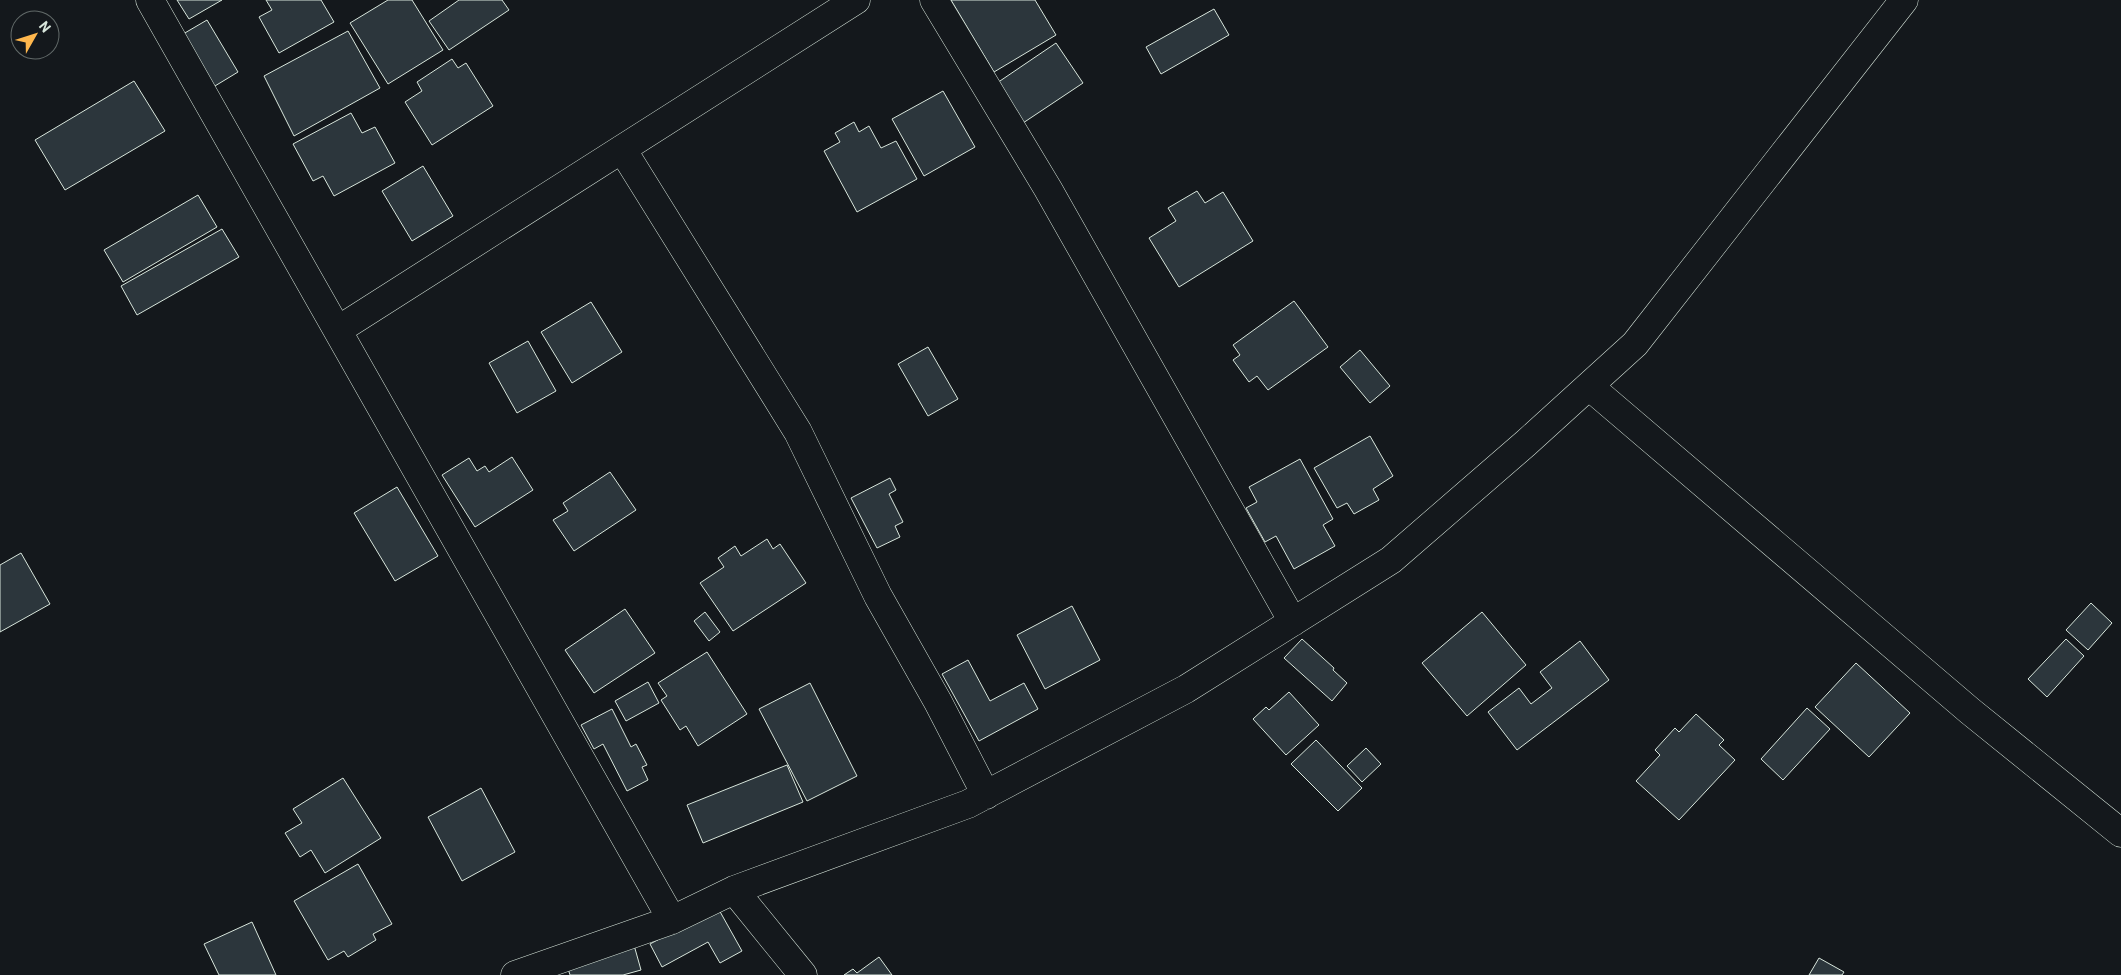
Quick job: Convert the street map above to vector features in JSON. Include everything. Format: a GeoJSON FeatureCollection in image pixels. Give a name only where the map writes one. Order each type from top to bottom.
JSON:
{"type":"FeatureCollection","features":[{"type":"Feature","properties":{"kind":"street"},"geometry":{"type":"LineString","coordinates":[[150,0],[672,920]]}},
{"type":"Feature","properties":{"kind":"street"},"geometry":{"type":"LineString","coordinates":[[338,330],[856,0]]}},
{"type":"Feature","properties":{"kind":"street"},"geometry":{"type":"LineString","coordinates":[[934,0],[1048,189],[1293,622]]}},
{"type":"Feature","properties":{"kind":"street"},"geometry":{"type":"LineString","coordinates":[[515,975],[672,920],[734,890],[968,804],[1186,689],[1391,560],[1635,344],[1904,0]]}},
{"type":"Feature","properties":{"kind":"street"},"geometry":{"type":"LineString","coordinates":[[622,149],[798,432],[878,596],[938,702],[986,795]]}},
{"type":"Feature","properties":{"kind":"street"},"geometry":{"type":"LineString","coordinates":[[1588,386],[1962,704],[2121,833]]}},
{"type":"Feature","properties":{"kind":"street"},"geometry":{"type":"LineString","coordinates":[[734,890],[803,975]]}},
{"type":"Feature","properties":{"kind":"building"},"geometry":{"type":"Polygon","coordinates":[[[177,0],[222,0],[189,19],[177,0]]]}},
{"type":"Feature","properties":{"kind":"building"},"geometry":{"type":"Polygon","coordinates":[[[266,0],[321,0],[334,22],[279,53],[259,17],[272,10],[266,0]]]}},
{"type":"Feature","properties":{"kind":"building"},"geometry":{"type":"Polygon","coordinates":[[[388,0],[412,0],[443,50],[388,84],[350,23],[388,0]]]}},
{"type":"Feature","properties":{"kind":"building"},"geometry":{"type":"Polygon","coordinates":[[[459,0],[502,0],[509,10],[449,50],[429,21],[459,0]]]}},
{"type":"Feature","properties":{"kind":"building"},"geometry":{"type":"Polygon","coordinates":[[[951,0],[1035,0],[1056,35],[994,72],[951,0]]]}},
{"type":"Feature","properties":{"kind":"building"},"geometry":{"type":"Polygon","coordinates":[[[1214,9],[1229,35],[1161,74],[1146,47],[1214,9]]]}},
{"type":"Feature","properties":{"kind":"building"},"geometry":{"type":"Polygon","coordinates":[[[207,20],[238,72],[210,89],[178,37],[207,20]]]}},
{"type":"Feature","properties":{"kind":"building"},"geometry":{"type":"Polygon","coordinates":[[[348,31],[380,88],[294,136],[264,76],[348,31]]]}},
{"type":"Feature","properties":{"kind":"building"},"geometry":{"type":"Polygon","coordinates":[[[1056,43],[1083,83],[1023,123],[997,83],[1056,43]]]}},
{"type":"Feature","properties":{"kind":"building"},"geometry":{"type":"Polygon","coordinates":[[[452,59],[458,68],[466,63],[493,106],[432,145],[405,102],[422,91],[417,82],[452,59]]]}},
{"type":"Feature","properties":{"kind":"building"},"geometry":{"type":"Polygon","coordinates":[[[134,81],[165,131],[65,190],[35,140],[134,81]]]}},
{"type":"Feature","properties":{"kind":"building"},"geometry":{"type":"Polygon","coordinates":[[[943,91],[975,147],[924,176],[892,119],[943,91]]]}},
{"type":"Feature","properties":{"kind":"building"},"geometry":{"type":"Polygon","coordinates":[[[351,113],[362,133],[375,127],[395,163],[334,196],[323,176],[313,181],[293,144],[351,113]]]}},
{"type":"Feature","properties":{"kind":"building"},"geometry":{"type":"Polygon","coordinates":[[[854,122],[859,132],[869,126],[881,148],[896,141],[917,179],[857,212],[824,151],[840,142],[835,133],[854,122]]]}},
{"type":"Feature","properties":{"kind":"building"},"geometry":{"type":"Polygon","coordinates":[[[423,166],[453,216],[412,241],[382,191],[423,166]]]}},
{"type":"Feature","properties":{"kind":"building"},"geometry":{"type":"Polygon","coordinates":[[[1197,191],[1205,203],[1223,192],[1253,241],[1179,287],[1149,238],[1176,221],[1168,208],[1197,191]]]}},
{"type":"Feature","properties":{"kind":"building"},"geometry":{"type":"Polygon","coordinates":[[[198,195],[217,227],[123,282],[104,250],[198,195]]]}},
{"type":"Feature","properties":{"kind":"building"},"geometry":{"type":"Polygon","coordinates":[[[222,229],[239,257],[137,315],[121,286],[222,229]]]}},
{"type":"Feature","properties":{"kind":"building"},"geometry":{"type":"Polygon","coordinates":[[[1294,301],[1328,347],[1268,390],[1257,376],[1249,382],[1233,360],[1240,355],[1233,345],[1294,301]]]}},
{"type":"Feature","properties":{"kind":"building"},"geometry":{"type":"Polygon","coordinates":[[[591,302],[622,352],[572,383],[541,332],[591,302]]]}},
{"type":"Feature","properties":{"kind":"building"},"geometry":{"type":"Polygon","coordinates":[[[528,341],[556,391],[517,413],[489,363],[528,341]]]}},
{"type":"Feature","properties":{"kind":"building"},"geometry":{"type":"Polygon","coordinates":[[[928,347],[958,399],[928,416],[898,364],[928,347]]]}},
{"type":"Feature","properties":{"kind":"building"},"geometry":{"type":"Polygon","coordinates":[[[1360,350],[1390,386],[1370,403],[1340,367],[1360,350]]]}},
{"type":"Feature","properties":{"kind":"building"},"geometry":{"type":"Polygon","coordinates":[[[1370,436],[1393,476],[1373,489],[1379,500],[1354,514],[1347,503],[1337,508],[1314,468],[1370,436]]]}},
{"type":"Feature","properties":{"kind":"building"},"geometry":{"type":"Polygon","coordinates":[[[512,457],[533,490],[475,527],[442,475],[469,458],[477,471],[485,466],[489,472],[512,457]]]}},
{"type":"Feature","properties":{"kind":"building"},"geometry":{"type":"Polygon","coordinates":[[[1300,459],[1333,519],[1323,525],[1335,546],[1294,569],[1276,536],[1265,542],[1246,508],[1257,502],[1249,487],[1300,459]]]}},
{"type":"Feature","properties":{"kind":"building"},"geometry":{"type":"Polygon","coordinates":[[[610,472],[636,510],[574,551],[553,520],[568,511],[563,503],[610,472]]]}},
{"type":"Feature","properties":{"kind":"building"},"geometry":{"type":"Polygon","coordinates":[[[890,478],[896,490],[889,494],[903,522],[895,526],[900,537],[877,548],[851,498],[890,478]]]}},
{"type":"Feature","properties":{"kind":"building"},"geometry":{"type":"Polygon","coordinates":[[[397,487],[438,556],[395,581],[354,513],[397,487]]]}},
{"type":"Feature","properties":{"kind":"building"},"geometry":{"type":"Polygon","coordinates":[[[767,539],[773,549],[780,544],[806,583],[733,631],[700,583],[724,567],[718,558],[735,546],[741,556],[767,539]]]}},
{"type":"Feature","properties":{"kind":"building"},"geometry":{"type":"Polygon","coordinates":[[[21,553],[50,604],[0,632],[0,565],[21,553]]]}},
{"type":"Feature","properties":{"kind":"building"},"geometry":{"type":"Polygon","coordinates":[[[2091,603],[2112,623],[2088,650],[2066,630],[2091,603]]]}},
{"type":"Feature","properties":{"kind":"building"},"geometry":{"type":"Polygon","coordinates":[[[1072,606],[1100,660],[1045,689],[1017,635],[1072,606]]]}},
{"type":"Feature","properties":{"kind":"building"},"geometry":{"type":"Polygon","coordinates":[[[625,609],[655,653],[594,693],[565,650],[625,609]]]}},
{"type":"Feature","properties":{"kind":"building"},"geometry":{"type":"Polygon","coordinates":[[[705,612],[720,632],[709,641],[694,621],[705,612]]]}},
{"type":"Feature","properties":{"kind":"building"},"geometry":{"type":"Polygon","coordinates":[[[1482,612],[1526,665],[1467,716],[1422,663],[1482,612]]]}},
{"type":"Feature","properties":{"kind":"building"},"geometry":{"type":"Polygon","coordinates":[[[1302,639],[1334,668],[1333,670],[1347,683],[1332,701],[1284,658],[1302,639]]]}},
{"type":"Feature","properties":{"kind":"building"},"geometry":{"type":"Polygon","coordinates":[[[2066,639],[2084,656],[2047,697],[2028,679],[2066,639]]]}},
{"type":"Feature","properties":{"kind":"building"},"geometry":{"type":"Polygon","coordinates":[[[1580,641],[1609,680],[1517,750],[1488,712],[1519,688],[1531,704],[1552,688],[1540,672],[1580,641]]]}},
{"type":"Feature","properties":{"kind":"building"},"geometry":{"type":"Polygon","coordinates":[[[707,652],[747,714],[698,746],[686,726],[680,730],[661,700],[667,696],[658,683],[707,652]]]}},
{"type":"Feature","properties":{"kind":"building"},"geometry":{"type":"Polygon","coordinates":[[[968,660],[990,701],[1024,683],[1038,709],[979,741],[942,674],[968,660]]]}},
{"type":"Feature","properties":{"kind":"building"},"geometry":{"type":"Polygon","coordinates":[[[1856,663],[1910,713],[1869,757],[1815,707],[1856,663]]]}},
{"type":"Feature","properties":{"kind":"building"},"geometry":{"type":"Polygon","coordinates":[[[648,682],[659,703],[626,721],[615,701],[648,682]]]}},
{"type":"Feature","properties":{"kind":"building"},"geometry":{"type":"Polygon","coordinates":[[[810,683],[857,776],[807,801],[759,709],[810,683]]]}},
{"type":"Feature","properties":{"kind":"building"},"geometry":{"type":"Polygon","coordinates":[[[1289,692],[1319,725],[1286,755],[1253,719],[1266,707],[1269,710],[1289,692]]]}},
{"type":"Feature","properties":{"kind":"building"},"geometry":{"type":"Polygon","coordinates":[[[1807,708],[1830,729],[1783,780],[1761,759],[1807,708]]]}},
{"type":"Feature","properties":{"kind":"building"},"geometry":{"type":"Polygon","coordinates":[[[612,709],[631,747],[636,744],[647,765],[642,767],[648,780],[627,791],[603,744],[594,749],[581,725],[612,709]]]}},
{"type":"Feature","properties":{"kind":"building"},"geometry":{"type":"Polygon","coordinates":[[[1696,714],[1724,740],[1719,745],[1735,760],[1679,820],[1636,781],[1660,755],[1655,750],[1675,728],[1679,732],[1696,714]]]}},
{"type":"Feature","properties":{"kind":"building"},"geometry":{"type":"Polygon","coordinates":[[[1316,740],[1362,788],[1338,811],[1291,764],[1316,740]]]}},
{"type":"Feature","properties":{"kind":"building"},"geometry":{"type":"Polygon","coordinates":[[[1366,748],[1381,764],[1362,782],[1347,766],[1366,748]]]}},
{"type":"Feature","properties":{"kind":"building"},"geometry":{"type":"Polygon","coordinates":[[[787,765],[803,802],[703,843],[687,805],[787,765]]]}},
{"type":"Feature","properties":{"kind":"building"},"geometry":{"type":"Polygon","coordinates":[[[343,778],[381,838],[325,873],[311,850],[300,857],[285,833],[302,823],[293,809],[343,778]]]}},
{"type":"Feature","properties":{"kind":"building"},"geometry":{"type":"Polygon","coordinates":[[[481,788],[515,852],[462,881],[428,817],[481,788]]]}},
{"type":"Feature","properties":{"kind":"building"},"geometry":{"type":"Polygon","coordinates":[[[358,864],[392,924],[373,934],[376,940],[348,957],[344,951],[328,960],[294,901],[358,864]]]}},
{"type":"Feature","properties":{"kind":"building"},"geometry":{"type":"Polygon","coordinates":[[[718,908],[742,951],[720,963],[708,942],[662,967],[650,944],[718,908]]]}},
{"type":"Feature","properties":{"kind":"building"},"geometry":{"type":"Polygon","coordinates":[[[252,922],[276,975],[219,975],[204,944],[252,922]]]}},
{"type":"Feature","properties":{"kind":"building"},"geometry":{"type":"Polygon","coordinates":[[[634,945],[641,970],[623,975],[570,975],[567,965],[634,945]]]}},
{"type":"Feature","properties":{"kind":"building"},"geometry":{"type":"Polygon","coordinates":[[[879,957],[892,975],[844,975],[853,969],[857,973],[879,957]]]}},
{"type":"Feature","properties":{"kind":"building"},"geometry":{"type":"Polygon","coordinates":[[[1819,958],[1844,972],[1842,975],[1809,975],[1819,958]]]}}]}
